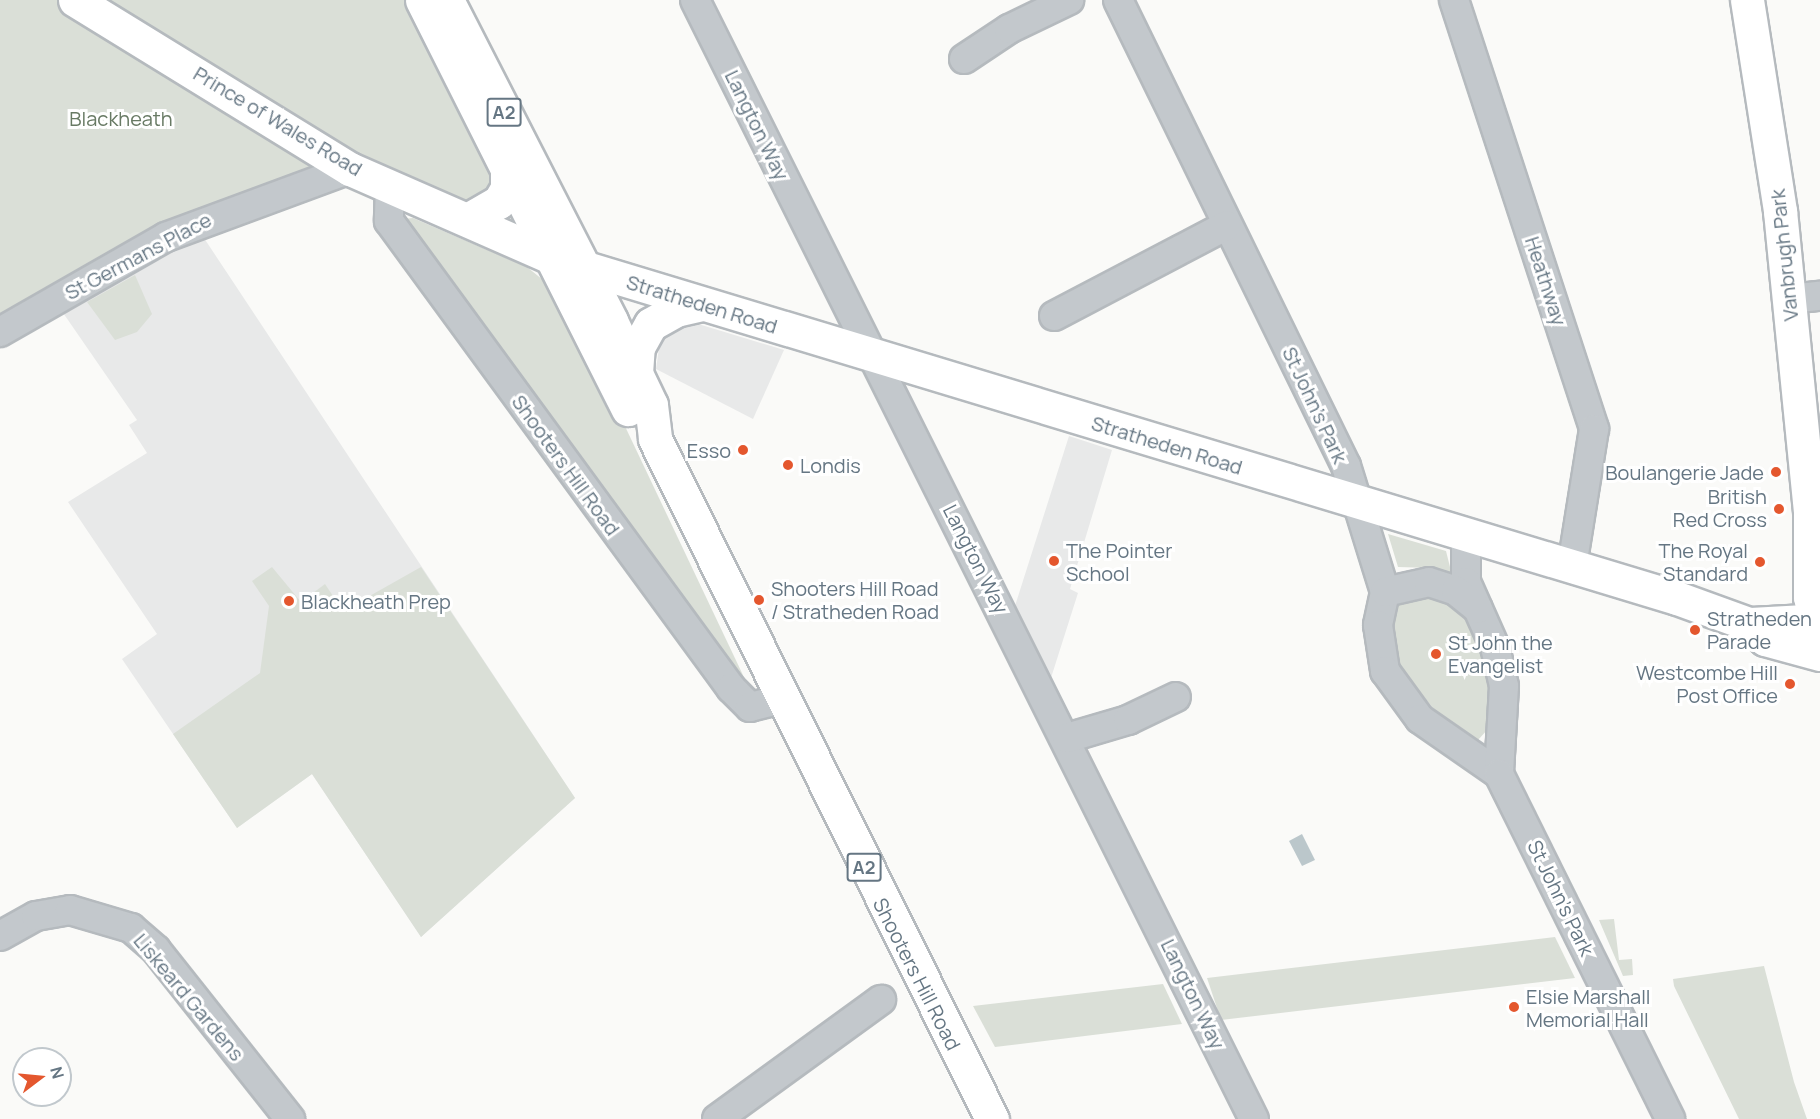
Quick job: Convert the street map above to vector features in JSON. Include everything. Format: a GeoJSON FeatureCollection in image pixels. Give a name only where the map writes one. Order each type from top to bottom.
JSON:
{"type":"FeatureCollection","features":[{"type":"Feature","properties":{"kind":"main road","name":"Prince of Wales Road"},"geometry":{"type":"LineString","coordinates":[[75,0],[350,169],[470,219],[553,258]]}},
{"type":"Feature","properties":{"kind":"main road","name":"Shooters Hill Road"},"geometry":{"type":"LineString","coordinates":[[422,0],[632,416],[655,439],[781,699],[992,1119]]}},
{"type":"Feature","properties":{"kind":"main road","name":"Shooters Hill Road"},"geometry":{"type":"LineString","coordinates":[[447,0],[636,373],[651,405],[655,439]]}},
{"type":"Feature","properties":{"kind":"main road","name":"Vanbrugh Park"},"geometry":{"type":"LineString","coordinates":[[1755,2],[1804,298],[1815,524],[1810,597],[1820,620],[1820,639]]}},
{"type":"Feature","properties":{"kind":"main road"},"geometry":{"type":"LineString","coordinates":[[470,219],[499,202],[507,188],[507,170]]}},
{"type":"Feature","properties":{"kind":"main road","name":"Stratheden Road"},"geometry":{"type":"LineString","coordinates":[[553,258],[1572,567],[1761,633],[1820,620]]}},
{"type":"Feature","properties":{"kind":"main road"},"geometry":{"type":"LineString","coordinates":[[574,301],[585,269]]}},
{"type":"Feature","properties":{"kind":"main road"},"geometry":{"type":"LineString","coordinates":[[636,373],[638,347],[651,324],[676,310],[702,304]]}},
{"type":"Feature","properties":{"kind":"main road"},"geometry":{"type":"LineString","coordinates":[[1761,633],[1820,654]]}},
{"type":"Feature","properties":{"kind":"street","name":"Langton Way"},"geometry":{"type":"LineString","coordinates":[[695,0],[1067,738],[1254,1119]]}},
{"type":"Feature","properties":{"kind":"street"},"geometry":{"type":"LineString","coordinates":[[964,59],[1009,29],[1070,0]]}},
{"type":"Feature","properties":{"kind":"street","name":"St John's Park"},"geometry":{"type":"LineString","coordinates":[[1118,0],[1341,454],[1354,501],[1385,592],[1378,625],[1385,671],[1420,719],[1499,774],[1670,1119]]}},
{"type":"Feature","properties":{"kind":"street","name":"Heathway"},"geometry":{"type":"LineString","coordinates":[[1454,0],[1594,429],[1572,567]]}},
{"type":"Feature","properties":{"kind":"street","name":"St Germans Place"},"geometry":{"type":"LineString","coordinates":[[0,332],[166,237],[350,169]]}},
{"type":"Feature","properties":{"kind":"street","name":"Shooters Hill Road"},"geometry":{"type":"LineString","coordinates":[[390,186],[389,220],[730,688],[750,707],[781,699]]}},
{"type":"Feature","properties":{"kind":"street"},"geometry":{"type":"LineString","coordinates":[[1054,316],[1227,225]]}},
{"type":"Feature","properties":{"kind":"street"},"geometry":{"type":"LineString","coordinates":[[1466,535],[1463,568],[1501,666],[1502,732],[1499,774]]}},
{"type":"Feature","properties":{"kind":"street"},"geometry":{"type":"LineString","coordinates":[[1385,592],[1429,582],[1456,591],[1478,609]]}},
{"type":"Feature","properties":{"kind":"street"},"geometry":{"type":"LineString","coordinates":[[1067,738],[1128,720],[1176,697]]}},
{"type":"Feature","properties":{"kind":"street"},"geometry":{"type":"LineString","coordinates":[[1471,755],[1502,732]]}},
{"type":"Feature","properties":{"kind":"street","name":"Liskeard Gardens"},"geometry":{"type":"LineString","coordinates":[[0,936],[36,916],[70,909],[131,928],[156,950],[290,1119]]}},
{"type":"Feature","properties":{"kind":"street"},"geometry":{"type":"LineString","coordinates":[[717,1119],[881,1000]]}},
{"type":"Feature","properties":{"kind":"shaded area","name":"Blackheath Prep"},"geometry":{"type":"Polygon","coordinates":[[[200,232],[575,798],[421,937],[312,774],[237,828],[122,659],[157,634],[68,502],[147,453],[129,425],[137,420],[59,307],[200,232]]]}},
{"type":"Feature","properties":{"kind":"shaded area"},"geometry":{"type":"Polygon","coordinates":[[[695,323],[784,350],[753,419],[656,369],[660,341],[679,325],[695,323]]]}},
{"type":"Feature","properties":{"kind":"shaded area","name":"The Pointer School"},"geometry":{"type":"Polygon","coordinates":[[[1069,436],[1112,450],[1070,589],[1078,593],[1050,681],[1014,609],[1069,436]]]}},
{"type":"Feature","properties":{"kind":"shaded area"},"geometry":{"type":"Polygon","coordinates":[[[1302,834],[1315,860],[1302,866],[1289,841],[1302,834]]]}},
{"type":"Feature","properties":{"kind":"green space","name":"Blackheath"},"geometry":{"type":"Polygon","coordinates":[[[0,0],[412,0],[498,180],[476,207],[349,155],[309,168],[0,322],[0,0]]]}},
{"type":"Feature","properties":{"kind":"green space"},"geometry":{"type":"Polygon","coordinates":[[[413,218],[527,267],[548,284],[604,382],[751,692],[402,219],[413,218]]]}},
{"type":"Feature","properties":{"kind":"green space"},"geometry":{"type":"Polygon","coordinates":[[[135,275],[152,314],[137,332],[115,340],[87,302],[135,275]]]}},
{"type":"Feature","properties":{"kind":"green space"},"geometry":{"type":"Polygon","coordinates":[[[1388,534],[1446,551],[1452,575],[1432,568],[1398,567],[1388,534]]]}},
{"type":"Feature","properties":{"kind":"green space"},"geometry":{"type":"Polygon","coordinates":[[[272,567],[301,602],[325,584],[343,611],[421,567],[575,798],[421,937],[312,774],[237,828],[173,734],[260,673],[269,606],[252,581],[272,567]]]}},
{"type":"Feature","properties":{"kind":"green space"},"geometry":{"type":"Polygon","coordinates":[[[1436,592],[1467,616],[1481,648],[1490,690],[1488,729],[1478,740],[1442,719],[1395,662],[1391,632],[1396,608],[1402,599],[1436,592]]]}},
{"type":"Feature","properties":{"kind":"green space"},"geometry":{"type":"Polygon","coordinates":[[[1614,919],[1619,960],[1632,959],[1633,975],[1623,976],[1599,920],[1614,919]]]}},
{"type":"Feature","properties":{"kind":"green space"},"geometry":{"type":"Polygon","coordinates":[[[1555,937],[1575,978],[1221,1020],[1207,978],[1555,937]]]}},
{"type":"Feature","properties":{"kind":"green space"},"geometry":{"type":"Polygon","coordinates":[[[1764,966],[1794,1082],[1807,1119],[1739,1119],[1674,986],[1673,979],[1764,966]]]}},
{"type":"Feature","properties":{"kind":"green space"},"geometry":{"type":"Polygon","coordinates":[[[1163,984],[1182,1024],[995,1047],[973,1006],[1163,984]]]}},
{"type":"Feature","properties":{"kind":"place","name":"Esso"},"geometry":{"type":"Point","coordinates":[743,450]}},
{"type":"Feature","properties":{"kind":"place","name":"Londis"},"geometry":{"type":"Point","coordinates":[788,465]}},
{"type":"Feature","properties":{"kind":"place","name":"Boulangerie Jade"},"geometry":{"type":"Point","coordinates":[1776,472]}},
{"type":"Feature","properties":{"kind":"place","name":"British Red Cross"},"geometry":{"type":"Point","coordinates":[1779,509]}},
{"type":"Feature","properties":{"kind":"place","name":"The Pointer School"},"geometry":{"type":"Point","coordinates":[1054,561]}},
{"type":"Feature","properties":{"kind":"place","name":"The Royal Standard"},"geometry":{"type":"Point","coordinates":[1760,562]}},
{"type":"Feature","properties":{"kind":"place","name":"Shooters Hill Road / Stratheden Road"},"geometry":{"type":"Point","coordinates":[759,600]}},
{"type":"Feature","properties":{"kind":"place","name":"Blackheath Prep"},"geometry":{"type":"Point","coordinates":[289,601]}},
{"type":"Feature","properties":{"kind":"place","name":"Stratheden Parade"},"geometry":{"type":"Point","coordinates":[1695,630]}},
{"type":"Feature","properties":{"kind":"place","name":"St John the Evangelist"},"geometry":{"type":"Point","coordinates":[1436,654]}},
{"type":"Feature","properties":{"kind":"place","name":"Westcombe Hill Post Office"},"geometry":{"type":"Point","coordinates":[1790,684]}},
{"type":"Feature","properties":{"kind":"place","name":"Elsie Marshall Memorial Hall"},"geometry":{"type":"Point","coordinates":[1514,1007]}}]}
